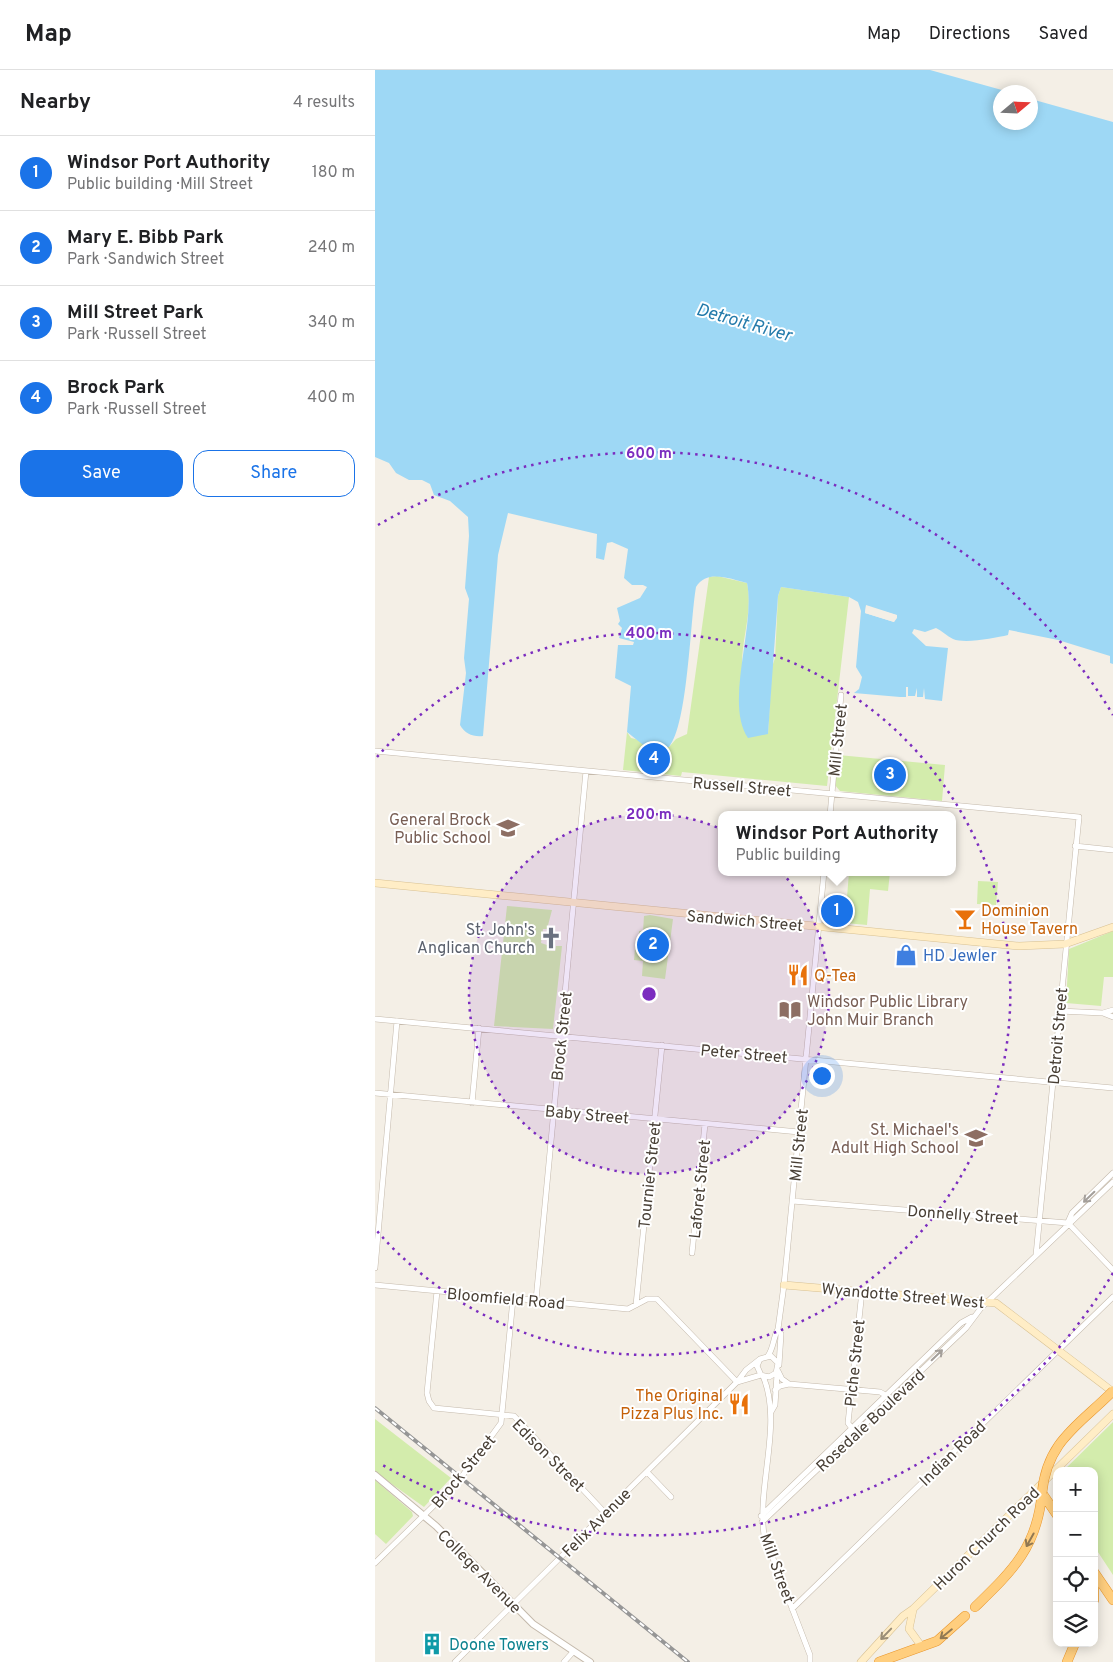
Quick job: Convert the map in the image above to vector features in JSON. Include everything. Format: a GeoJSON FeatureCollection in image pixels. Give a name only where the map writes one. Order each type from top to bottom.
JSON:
{"type":"FeatureCollection","features":[{"type":"Feature","properties":{"kind":"highway"},"geometry":{"type":"LineString","coordinates":[[975,1607],[1017,1563],[1038,1525],[1047,1464],[1055,1449],[1113,1392]]}},
{"type":"Feature","properties":{"kind":"highway"},"geometry":{"type":"LineString","coordinates":[[1042,1494],[1055,1512]]}},
{"type":"Feature","properties":{"kind":"highway"},"geometry":{"type":"LineString","coordinates":[[1098,1578],[1113,1600]]}},
{"type":"Feature","properties":{"kind":"highway"},"geometry":{"type":"LineString","coordinates":[[879,1662],[943,1638],[965,1616]]}},
{"type":"Feature","properties":{"kind":"highway"},"geometry":{"type":"LineString","coordinates":[[1067,1662],[1073,1647]]}},
{"type":"Feature","properties":{"kind":"main road","name":"Sandwich Street"},"geometry":{"type":"LineString","coordinates":[[375,883],[1019,946],[1065,944],[1113,927]]}},
{"type":"Feature","properties":{"kind":"main road","name":"Wyandotte Street West"},"geometry":{"type":"LineString","coordinates":[[784,1285],[988,1301],[1003,1307],[1057,1351],[1113,1392]]}},
{"type":"Feature","properties":{"kind":"main road","name":"Huron Church Road"},"geometry":{"type":"LineString","coordinates":[[861,1662],[903,1616],[913,1609],[1113,1414]]}},
{"type":"Feature","properties":{"kind":"main road"},"geometry":{"type":"LineString","coordinates":[[913,1609],[909,1629],[922,1646]]}},
{"type":"Feature","properties":{"kind":"street","name":"Mill Street"},"geometry":{"type":"LineString","coordinates":[[829,811],[841,695]]}},
{"type":"Feature","properties":{"kind":"street","name":"Russell Street"},"geometry":{"type":"LineString","coordinates":[[375,751],[1079,817]]}},
{"type":"Feature","properties":{"kind":"street","name":"Brock Street"},"geometry":{"type":"LineString","coordinates":[[536,1300],[586,771]]}},
{"type":"Feature","properties":{"kind":"street","name":"Detroit Street"},"geometry":{"type":"LineString","coordinates":[[1036,1255],[1065,944],[1079,817]]}},
{"type":"Feature","properties":{"kind":"street"},"geometry":{"type":"LineString","coordinates":[[1075,846],[1113,850]]}},
{"type":"Feature","properties":{"kind":"street","name":"Mill Street"},"geometry":{"type":"LineString","coordinates":[[768,1356],[774,1347],[784,1285],[824,876]]}},
{"type":"Feature","properties":{"kind":"street"},"geometry":{"type":"LineString","coordinates":[[1059,1010],[1103,1013],[1113,1017]]}},
{"type":"Feature","properties":{"kind":"street"},"geometry":{"type":"LineString","coordinates":[[1103,1013],[1113,1010]]}},
{"type":"Feature","properties":{"kind":"street","name":"Peter Street"},"geometry":{"type":"LineString","coordinates":[[375,1018],[1113,1088]]}},
{"type":"Feature","properties":{"kind":"street"},"geometry":{"type":"LineString","coordinates":[[375,1268],[397,1021]]}},
{"type":"Feature","properties":{"kind":"street"},"geometry":{"type":"LineString","coordinates":[[472,1103],[479,1028]]}},
{"type":"Feature","properties":{"kind":"street","name":"Tournier Street"},"geometry":{"type":"LineString","coordinates":[[636,1305],[662,1045]]}},
{"type":"Feature","properties":{"kind":"street","name":"Baby Street"},"geometry":{"type":"LineString","coordinates":[[375,1093],[799,1132]]}},
{"type":"Feature","properties":{"kind":"street","name":"Laforet Street"},"geometry":{"type":"LineString","coordinates":[[692,1253],[705,1124]]}},
{"type":"Feature","properties":{"kind":"street","name":"Rosedale Boulevard"},"geometry":{"type":"LineString","coordinates":[[1068,1223],[1072,1213],[1113,1173]]}},
{"type":"Feature","properties":{"kind":"street","name":"Rosedale Boulevard"},"geometry":{"type":"LineString","coordinates":[[762,1519],[889,1397],[961,1323],[974,1315],[1113,1182]]}},
{"type":"Feature","properties":{"kind":"street","name":"Donnelly Street"},"geometry":{"type":"LineString","coordinates":[[792,1201],[1068,1223]]}},
{"type":"Feature","properties":{"kind":"street"},"geometry":{"type":"LineString","coordinates":[[1068,1223],[1113,1270]]}},
{"type":"Feature","properties":{"kind":"street","name":"Bloomfield Road"},"geometry":{"type":"LineString","coordinates":[[375,1285],[628,1309],[647,1299],[657,1299],[737,1382]]}},
{"type":"Feature","properties":{"kind":"street","name":"Edison Street"},"geometry":{"type":"LineString","coordinates":[[437,1291],[427,1393],[429,1402],[434,1408],[514,1416],[605,1513]]}},
{"type":"Feature","properties":{"kind":"street","name":"Piche Street"},"geometry":{"type":"LineString","coordinates":[[854,1431],[848,1423],[862,1292]]}},
{"type":"Feature","properties":{"kind":"street","name":"Indian Road"},"geometry":{"type":"LineString","coordinates":[[792,1609],[1113,1297]]}},
{"type":"Feature","properties":{"kind":"street","name":"Brock Street"},"geometry":{"type":"LineString","coordinates":[[375,1563],[424,1516],[472,1463],[498,1430],[502,1415],[513,1299]]}},
{"type":"Feature","properties":{"kind":"street","name":"Mill Street"},"geometry":{"type":"LineString","coordinates":[[771,1412],[775,1405],[781,1334],[778,1329]]}},
{"type":"Feature","properties":{"kind":"street"},"geometry":{"type":"LineString","coordinates":[[778,1368],[772,1376],[762,1375],[757,1368],[760,1359],[768,1356],[775,1358],[782,1379],[789,1384]]}},
{"type":"Feature","properties":{"kind":"street","name":"Felix Avenue"},"geometry":{"type":"LineString","coordinates":[[455,1662],[737,1382],[746,1370],[760,1359]]}},
{"type":"Feature","properties":{"kind":"street","name":"Mill Street"},"geometry":{"type":"LineString","coordinates":[[762,1375],[769,1389],[771,1412],[762,1519],[764,1535],[810,1655],[810,1662]]}},
{"type":"Feature","properties":{"kind":"street","name":"Felix Avenue"},"geometry":{"type":"LineString","coordinates":[[737,1382],[751,1376],[762,1375]]}},
{"type":"Feature","properties":{"kind":"street"},"geometry":{"type":"LineString","coordinates":[[775,1390],[780,1386],[789,1384],[880,1392],[889,1397]]}},
{"type":"Feature","properties":{"kind":"street"},"geometry":{"type":"LineString","coordinates":[[647,1472],[671,1497]]}},
{"type":"Feature","properties":{"kind":"street","name":"College Avenue"},"geometry":{"type":"LineString","coordinates":[[375,1475],[424,1516],[533,1624],[589,1662]]}},
{"type":"Feature","properties":{"kind":"street"},"geometry":{"type":"LineString","coordinates":[[564,1662],[573,1652]]}},
{"type":"Feature","properties":{"kind":"green space"},"geometry":{"type":"Polygon","coordinates":[[[717,576],[747,583],[749,604],[742,664],[749,688],[768,734],[778,596],[781,587],[849,597],[827,786],[682,772],[681,776],[623,770],[627,732],[631,738],[669,747],[676,739],[687,734],[709,577],[717,576]]]}},
{"type":"Feature","properties":{"kind":"green space"},"geometry":{"type":"Polygon","coordinates":[[[838,755],[945,765],[942,801],[840,791],[835,785],[838,755]]]}},
{"type":"Feature","properties":{"kind":"green space"},"geometry":{"type":"Polygon","coordinates":[[[849,876],[890,876],[888,891],[870,889],[867,925],[845,923],[849,876]]]}},
{"type":"Feature","properties":{"kind":"green space"},"geometry":{"type":"Polygon","coordinates":[[[978,881],[998,882],[996,905],[977,904],[978,881]]]}},
{"type":"Feature","properties":{"kind":"green space"},"geometry":{"type":"Polygon","coordinates":[[[507,906],[552,910],[547,929],[543,929],[541,943],[547,945],[547,950],[555,951],[556,946],[562,946],[553,1029],[494,1026],[507,906]]]}},
{"type":"Feature","properties":{"kind":"green space"},"geometry":{"type":"Polygon","coordinates":[[[650,915],[673,919],[665,979],[642,976],[643,961],[634,960],[636,938],[639,938],[639,931],[643,931],[644,916],[650,915]]]}},
{"type":"Feature","properties":{"kind":"green space"},"geometry":{"type":"Polygon","coordinates":[[[1113,931],[1113,977],[1104,977],[1101,1006],[1066,1003],[1069,949],[1113,931]]]}},
{"type":"Feature","properties":{"kind":"green space"},"geometry":{"type":"Polygon","coordinates":[[[375,1419],[451,1478],[424,1507],[375,1472],[375,1419]]]}},
{"type":"Feature","properties":{"kind":"green space"},"geometry":{"type":"Polygon","coordinates":[[[1113,1422],[1113,1575],[1098,1552],[1098,1467],[1067,1467],[1113,1422]]]}},
{"type":"Feature","properties":{"kind":"green space"},"geometry":{"type":"Polygon","coordinates":[[[375,1480],[412,1512],[413,1516],[386,1544],[375,1534],[375,1480]]]}},
{"type":"Feature","properties":{"kind":"water","name":"Detroit River"},"geometry":{"type":"Polygon","coordinates":[[[375,70],[930,70],[993,88],[993,130],[1038,130],[1038,101],[1113,122],[1113,664],[1110,663],[1110,656],[1058,640],[1009,630],[1008,635],[965,641],[953,639],[936,628],[925,632],[914,629],[912,633],[926,646],[948,648],[942,701],[925,699],[924,688],[923,697],[917,697],[917,688],[915,696],[908,696],[908,687],[906,687],[906,697],[854,693],[859,689],[862,677],[856,667],[861,611],[858,602],[849,597],[781,587],[778,596],[768,734],[748,738],[741,723],[739,705],[748,620],[749,601],[747,583],[719,577],[706,578],[696,587],[684,695],[675,735],[669,747],[647,748],[627,732],[631,686],[615,678],[618,645],[633,645],[634,642],[619,638],[622,628],[618,624],[620,621],[617,608],[640,598],[647,587],[632,585],[624,578],[628,549],[612,542],[607,543],[604,560],[596,558],[597,534],[508,513],[498,555],[483,736],[476,736],[464,731],[460,725],[466,673],[464,658],[469,599],[465,588],[469,536],[468,517],[450,501],[434,495],[430,484],[422,480],[409,480],[396,473],[389,463],[375,457],[375,70]],[[866,606],[865,613],[894,622],[896,615],[866,606]]]}},
{"type":"Feature","properties":{"kind":"pier"},"geometry":{"type":"Polygon","coordinates":[[[866,605],[897,615],[897,618],[894,622],[865,613],[866,605]]]}},
{"type":"Feature","properties":{"kind":"railway"},"geometry":{"type":"LineString","coordinates":[[375,1408],[688,1662]]}},
{"type":"Feature","properties":{"kind":"place","name":"Brock Park"},"geometry":{"type":"Point","coordinates":[654,759]}},
{"type":"Feature","properties":{"kind":"place","name":"Mill Street Park"},"geometry":{"type":"Point","coordinates":[890,775]}},
{"type":"Feature","properties":{"kind":"place","name":"General Brock Public School"},"geometry":{"type":"Point","coordinates":[508,828]}},
{"type":"Feature","properties":{"kind":"place","name":"Windsor Port Authority"},"geometry":{"type":"Point","coordinates":[837,911]}},
{"type":"Feature","properties":{"kind":"place","name":"Dominion House Tavern"},"geometry":{"type":"Point","coordinates":[965,919]}},
{"type":"Feature","properties":{"kind":"place","name":"St. John's Anglican Church"},"geometry":{"type":"Point","coordinates":[551,938]}},
{"type":"Feature","properties":{"kind":"place","name":"Mary E. Bibb Park"},"geometry":{"type":"Point","coordinates":[653,945]}},
{"type":"Feature","properties":{"kind":"place","name":"HD Jewler"},"geometry":{"type":"Point","coordinates":[906,955]}},
{"type":"Feature","properties":{"kind":"place","name":"Q-Tea"},"geometry":{"type":"Point","coordinates":[798,975]}},
{"type":"Feature","properties":{"kind":"place","name":"Windsor Public Library John Muir Branch"},"geometry":{"type":"Point","coordinates":[790,1010]}},
{"type":"Feature","properties":{"kind":"place","name":"St. Michael's Adult High School"},"geometry":{"type":"Point","coordinates":[976,1138]}},
{"type":"Feature","properties":{"kind":"place","name":"The Original Pizza Plus Inc."},"geometry":{"type":"Point","coordinates":[739,1404]}},
{"type":"Feature","properties":{"kind":"place","name":"Doone Towers"},"geometry":{"type":"Point","coordinates":[432,1644]}}]}
